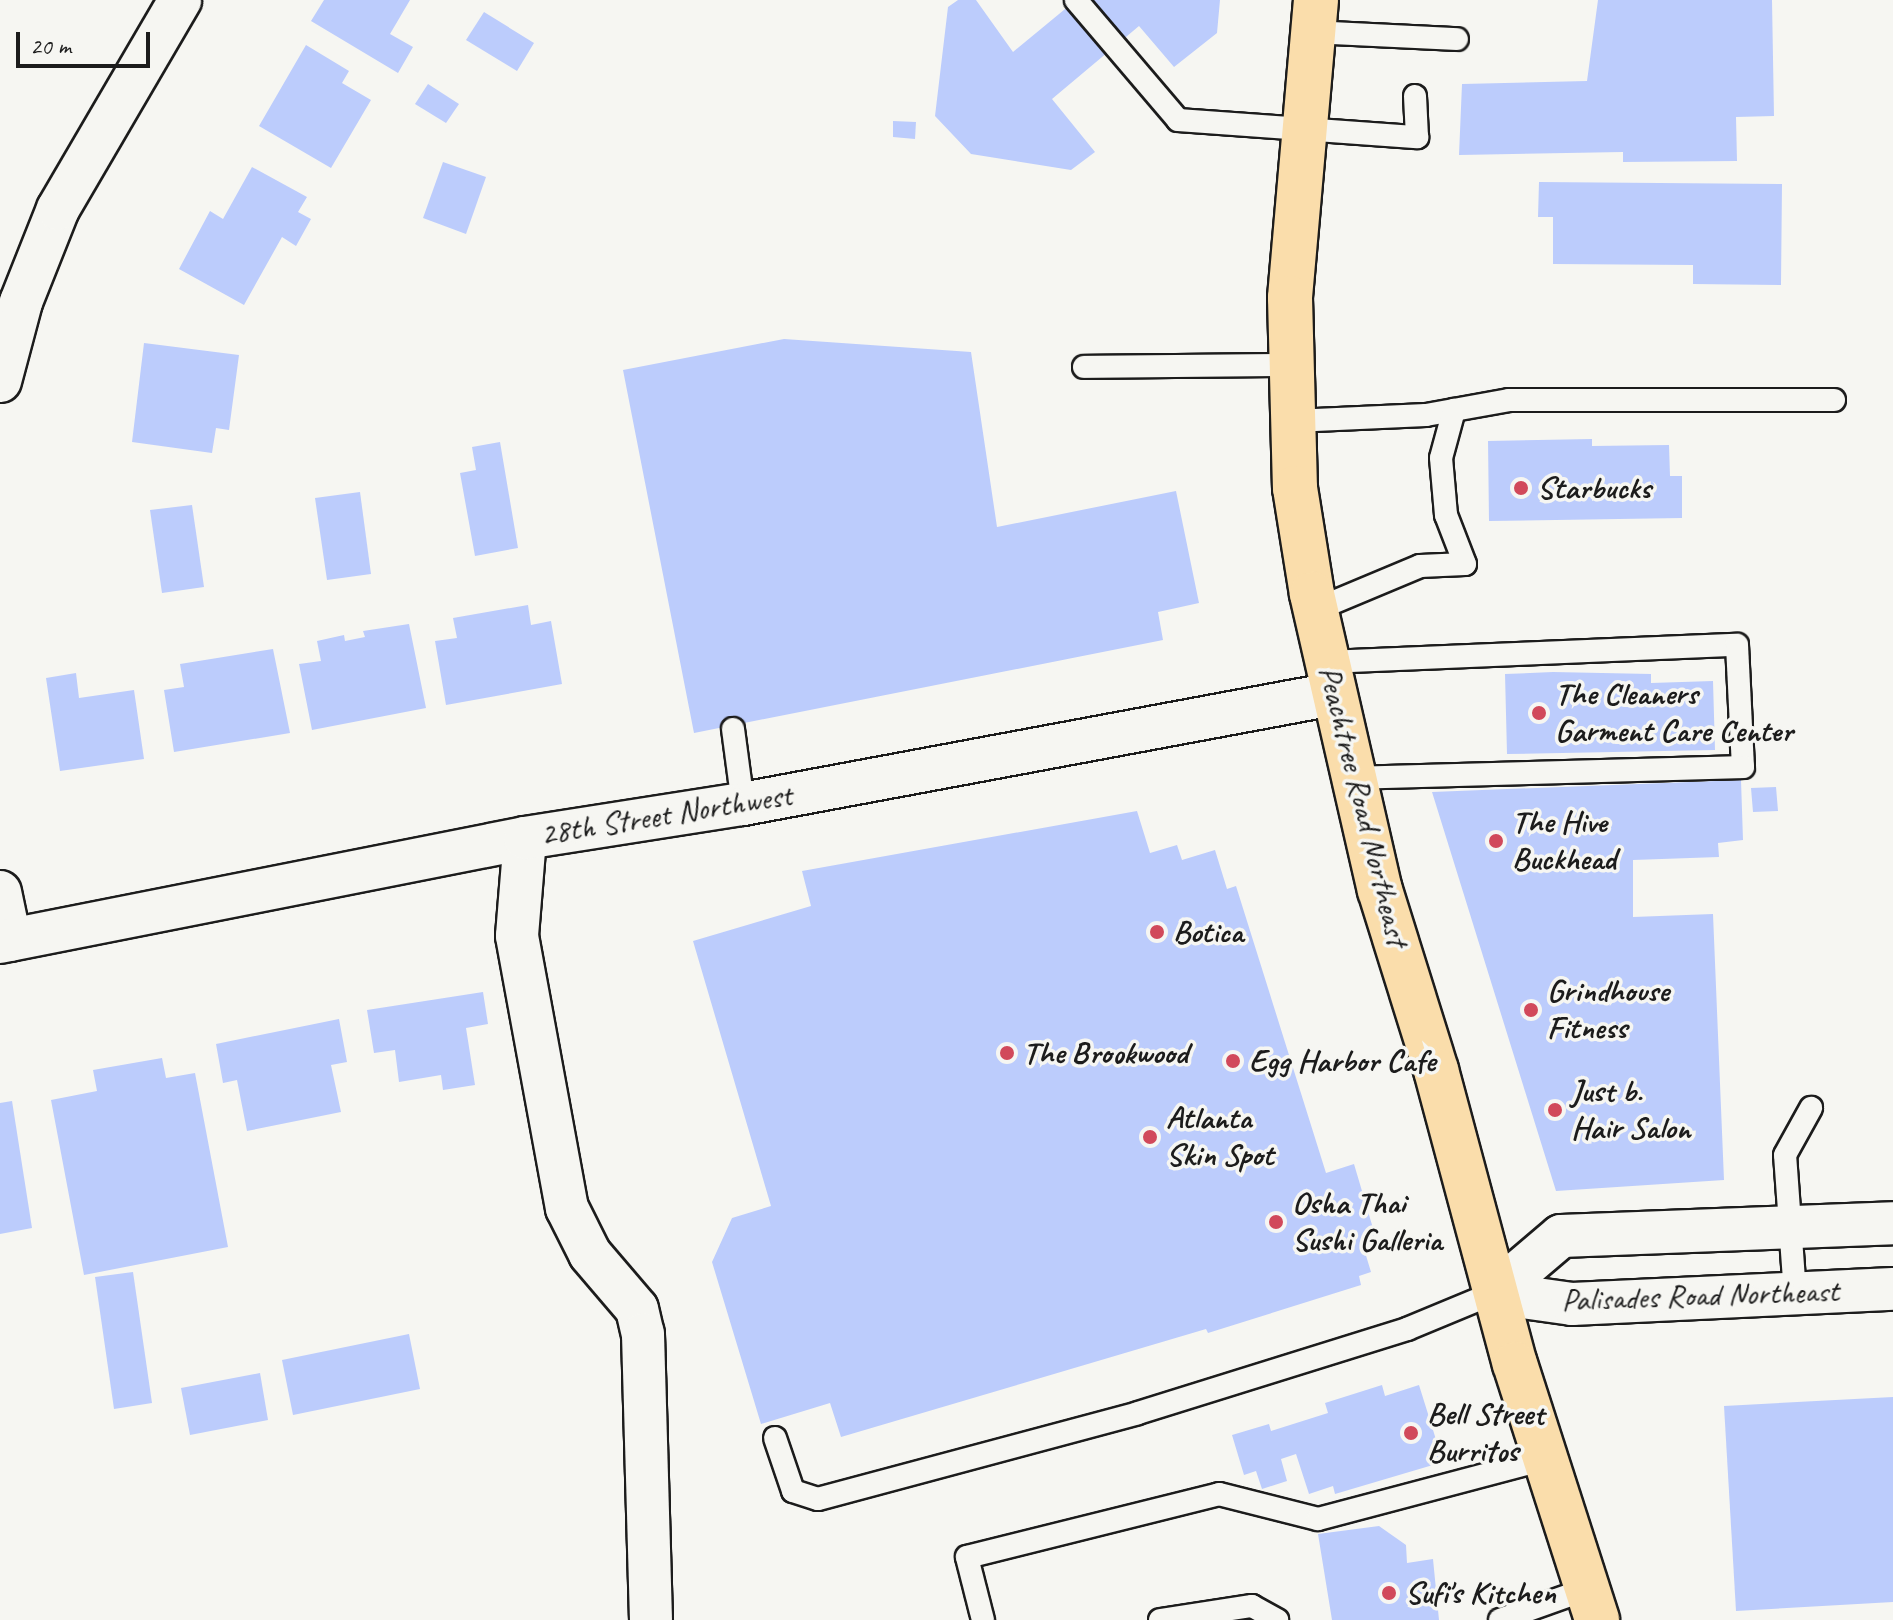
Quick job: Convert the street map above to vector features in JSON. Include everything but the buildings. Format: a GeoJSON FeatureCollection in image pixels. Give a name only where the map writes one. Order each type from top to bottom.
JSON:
{"type":"FeatureCollection","features":[{"type":"Feature","properties":{"kind":"highway","name":"Peachtree Road Northeast"},"geometry":{"type":"LineString","coordinates":[[1314,16],[1290,298],[1295,488],[1315,610],[1351,778],[1436,1070],[1494,1293],[1592,1604]]}},
{"type":"Feature","properties":{"kind":"street"},"geometry":{"type":"LineString","coordinates":[[0,381],[21,302],[58,209],[180,0]]}},
{"type":"Feature","properties":{"kind":"street","name":"28th Street Northwest"},"geometry":{"type":"LineString","coordinates":[[5,941],[525,838],[743,804],[1330,678]]}},
{"type":"Feature","properties":{"kind":"street"},"geometry":{"type":"LineString","coordinates":[[525,838],[517,936],[567,1208],[590,1254],[637,1309],[643,1334],[651,1620]]}},
{"type":"Feature","properties":{"kind":"street"},"geometry":{"type":"LineString","coordinates":[[0,892],[5,941]]}},
{"type":"Feature","properties":{"kind":"street","name":"Palisades Road Northeast"},"geometry":{"type":"LineString","coordinates":[[1494,1293],[1561,1236],[1893,1223]]}},
{"type":"Feature","properties":{"kind":"street","name":"Palisades Road Northeast"},"geometry":{"type":"LineString","coordinates":[[1494,1293],[1572,1304],[1893,1289]]}},
{"type":"Feature","properties":{"kind":"lane"},"geometry":{"type":"LineString","coordinates":[[1076,0],[1178,120],[1302,132],[1417,137],[1415,96]]}},
{"type":"Feature","properties":{"kind":"lane"},"geometry":{"type":"LineString","coordinates":[[1314,16],[1457,39]]}},
{"type":"Feature","properties":{"kind":"lane"},"geometry":{"type":"LineString","coordinates":[[1084,367],[1292,365]]}},
{"type":"Feature","properties":{"kind":"lane"},"geometry":{"type":"LineString","coordinates":[[1293,421],[1454,410],[1509,400],[1834,400]]}},
{"type":"Feature","properties":{"kind":"lane"},"geometry":{"type":"LineString","coordinates":[[1315,610],[1420,566],[1465,564],[1446,515],[1441,458],[1454,410]]}},
{"type":"Feature","properties":{"kind":"lane"},"geometry":{"type":"LineString","coordinates":[[1330,678],[1737,645],[1743,767],[1351,778]]}},
{"type":"Feature","properties":{"kind":"lane"},"geometry":{"type":"LineString","coordinates":[[733,729],[743,804]]}},
{"type":"Feature","properties":{"kind":"lane"},"geometry":{"type":"LineString","coordinates":[[1795,1294],[1785,1155],[1811,1108]]}},
{"type":"Feature","properties":{"kind":"lane"},"geometry":{"type":"LineString","coordinates":[[775,1438],[793,1491],[818,1499],[1151,1409],[1407,1329],[1494,1293]]}},
{"type":"Feature","properties":{"kind":"lane"},"geometry":{"type":"LineString","coordinates":[[983,1620],[967,1557],[1219,1494],[1318,1519],[1545,1459]]}},
{"type":"Feature","properties":{"kind":"lane"},"geometry":{"type":"LineString","coordinates":[[1500,1620],[1592,1604]]}},
{"type":"Feature","properties":{"kind":"lane"},"geometry":{"type":"LineString","coordinates":[[1160,1620],[1252,1606],[1277,1620]]}},
{"type":"Feature","properties":{"kind":"place","name":"Starbucks"},"geometry":{"type":"Point","coordinates":[1521,488]}},
{"type":"Feature","properties":{"kind":"place","name":"The Cleaners Garment Care Center"},"geometry":{"type":"Point","coordinates":[1539,713]}},
{"type":"Feature","properties":{"kind":"place","name":"The Hive Buckhead"},"geometry":{"type":"Point","coordinates":[1496,841]}},
{"type":"Feature","properties":{"kind":"place","name":"Botica"},"geometry":{"type":"Point","coordinates":[1157,932]}},
{"type":"Feature","properties":{"kind":"place","name":"Grindhouse Fitness"},"geometry":{"type":"Point","coordinates":[1531,1010]}},
{"type":"Feature","properties":{"kind":"place","name":"The Brookwood"},"geometry":{"type":"Point","coordinates":[1007,1053]}},
{"type":"Feature","properties":{"kind":"place","name":"Egg Harbor Cafe"},"geometry":{"type":"Point","coordinates":[1233,1061]}},
{"type":"Feature","properties":{"kind":"place","name":"Just b. Hair Salon"},"geometry":{"type":"Point","coordinates":[1555,1110]}},
{"type":"Feature","properties":{"kind":"place","name":"Atlanta Skin Spot"},"geometry":{"type":"Point","coordinates":[1150,1137]}},
{"type":"Feature","properties":{"kind":"place","name":"Osha Thai Sushi Galleria"},"geometry":{"type":"Point","coordinates":[1276,1222]}},
{"type":"Feature","properties":{"kind":"place","name":"Bell Street Burritos"},"geometry":{"type":"Point","coordinates":[1411,1433]}},
{"type":"Feature","properties":{"kind":"place","name":"Sufi's Kitchen"},"geometry":{"type":"Point","coordinates":[1389,1593]}}]}
